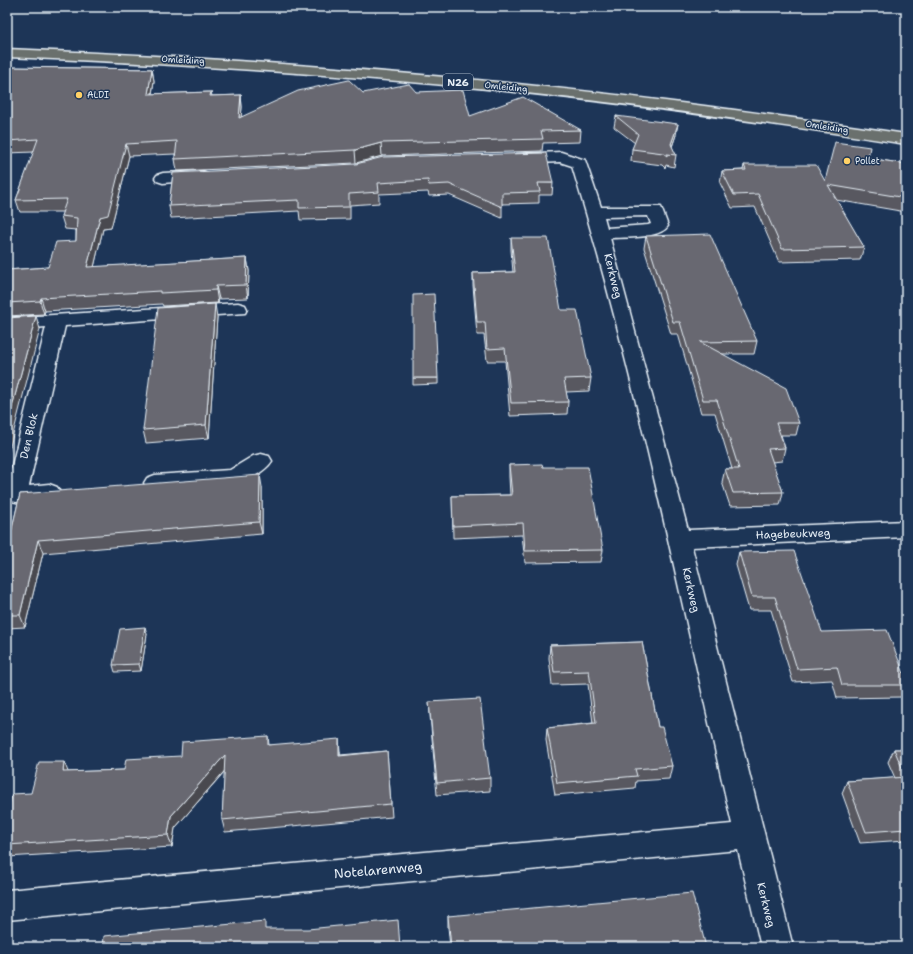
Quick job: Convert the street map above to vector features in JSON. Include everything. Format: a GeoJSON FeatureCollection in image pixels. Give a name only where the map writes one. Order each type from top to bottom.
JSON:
{"type":"FeatureCollection","features":[{"type":"Feature","properties":{"kind":"main road","name":"Omleiding"},"geometry":{"type":"LineString","coordinates":[[7,47],[269,59],[465,75],[699,102],[906,131]]}},
{"type":"Feature","properties":{"kind":"main road","name":"Omleiding"},"geometry":{"type":"LineString","coordinates":[[7,53],[222,62],[473,83],[654,103],[906,139]]}},
{"type":"Feature","properties":{"kind":"street","name":"Kerkweg"},"geometry":{"type":"LineString","coordinates":[[499,159],[561,157],[579,163],[602,234],[679,538],[748,836],[777,947]]}},
{"type":"Feature","properties":{"kind":"street"},"geometry":{"type":"LineString","coordinates":[[163,178],[225,175]]}},
{"type":"Feature","properties":{"kind":"street"},"geometry":{"type":"LineString","coordinates":[[595,212],[655,211],[660,226],[651,230],[602,234]]}},
{"type":"Feature","properties":{"kind":"street"},"geometry":{"type":"LineString","coordinates":[[7,324],[238,308]]}},
{"type":"Feature","properties":{"kind":"street","name":"Den Blok"},"geometry":{"type":"LineString","coordinates":[[56,320],[16,495],[70,490]]}},
{"type":"Feature","properties":{"kind":"street"},"geometry":{"type":"LineString","coordinates":[[133,485],[235,477],[262,462]]}},
{"type":"Feature","properties":{"kind":"street","name":"Hagebeukweg"},"geometry":{"type":"LineString","coordinates":[[679,538],[906,529]]}},
{"type":"Feature","properties":{"kind":"street","name":"Notelarenweg"},"geometry":{"type":"LineString","coordinates":[[7,905],[748,836]]}},
{"type":"Feature","properties":{"kind":"building"},"geometry":{"type":"Polygon","coordinates":[[[7,67],[152,69],[148,94],[211,92],[210,96],[241,95],[239,118],[298,91],[349,80],[363,93],[409,84],[416,92],[463,90],[470,116],[523,97],[581,130],[541,131],[543,139],[381,143],[355,150],[175,159],[177,141],[126,144],[108,215],[100,217],[87,267],[247,258],[246,285],[216,286],[216,290],[160,293],[160,291],[41,298],[40,301],[7,303],[7,270],[48,267],[56,242],[76,241],[77,218],[61,216],[67,199],[16,200],[38,139],[7,141],[7,67]]]}},
{"type":"Feature","properties":{"kind":"building"},"geometry":{"type":"Polygon","coordinates":[[[616,116],[678,124],[671,144],[676,155],[667,154],[667,156],[663,153],[632,149],[638,134],[616,116]]]}},
{"type":"Feature","properties":{"kind":"building"},"geometry":{"type":"Polygon","coordinates":[[[835,142],[870,147],[868,158],[906,164],[906,198],[828,185],[864,247],[782,249],[758,194],[734,195],[722,171],[746,170],[744,165],[816,165],[825,181],[835,142]]]}},
{"type":"Feature","properties":{"kind":"building"},"geometry":{"type":"Polygon","coordinates":[[[546,153],[553,183],[538,183],[540,192],[502,193],[502,207],[449,184],[429,185],[428,180],[378,183],[379,192],[349,194],[349,207],[299,208],[299,200],[169,206],[173,173],[356,164],[383,157],[546,153]]]}},
{"type":"Feature","properties":{"kind":"building"},"geometry":{"type":"Polygon","coordinates":[[[710,234],[757,341],[700,342],[786,388],[799,423],[776,423],[785,448],[768,449],[783,492],[733,493],[725,469],[739,469],[717,400],[703,400],[680,322],[673,322],[646,236],[710,234]]]}},
{"type":"Feature","properties":{"kind":"building"},"geometry":{"type":"Polygon","coordinates":[[[511,238],[548,238],[561,310],[577,310],[591,378],[564,379],[568,402],[511,403],[505,348],[487,349],[485,322],[477,322],[473,273],[515,272],[511,238]]]}},
{"type":"Feature","properties":{"kind":"building"},"geometry":{"type":"Polygon","coordinates":[[[434,294],[438,378],[413,378],[413,295],[434,294]]]}},
{"type":"Feature","properties":{"kind":"building"},"geometry":{"type":"Polygon","coordinates":[[[215,304],[206,425],[143,430],[158,308],[215,304]]]}},
{"type":"Feature","properties":{"kind":"building"},"geometry":{"type":"Polygon","coordinates":[[[36,316],[7,426],[7,318],[36,316]]]}},
{"type":"Feature","properties":{"kind":"building"},"geometry":{"type":"Polygon","coordinates":[[[542,464],[543,467],[588,467],[603,550],[525,551],[523,523],[453,526],[452,496],[512,495],[509,465],[542,464]]]}},
{"type":"Feature","properties":{"kind":"building"},"geometry":{"type":"Polygon","coordinates":[[[260,475],[259,522],[38,540],[20,615],[7,615],[7,550],[20,494],[260,475]]]}},
{"type":"Feature","properties":{"kind":"building"},"geometry":{"type":"Polygon","coordinates":[[[794,551],[822,632],[887,630],[906,679],[906,685],[842,685],[837,667],[797,669],[775,597],[752,597],[739,552],[794,551]]]}},
{"type":"Feature","properties":{"kind":"building"},"geometry":{"type":"Polygon","coordinates":[[[145,627],[139,664],[113,665],[120,629],[145,627]]]}},
{"type":"Feature","properties":{"kind":"building"},"geometry":{"type":"Polygon","coordinates":[[[642,642],[658,727],[662,727],[672,766],[635,769],[637,776],[557,783],[547,728],[596,723],[589,671],[554,672],[550,645],[642,642]]]}},
{"type":"Feature","properties":{"kind":"building"},"geometry":{"type":"Polygon","coordinates":[[[480,699],[490,778],[437,783],[429,702],[480,699]]]}},
{"type":"Feature","properties":{"kind":"building"},"geometry":{"type":"Polygon","coordinates":[[[268,736],[268,745],[339,739],[339,756],[387,751],[391,804],[222,820],[225,755],[171,816],[168,835],[7,845],[7,815],[12,794],[31,793],[39,762],[64,762],[63,772],[124,770],[126,759],[181,756],[182,742],[268,736]]]}},
{"type":"Feature","properties":{"kind":"building"},"geometry":{"type":"Polygon","coordinates":[[[894,749],[906,749],[906,777],[894,749]]]}},
{"type":"Feature","properties":{"kind":"building"},"geometry":{"type":"Polygon","coordinates":[[[906,777],[906,829],[866,832],[847,781],[906,777]]]}},
{"type":"Feature","properties":{"kind":"building"},"geometry":{"type":"Polygon","coordinates":[[[692,893],[706,947],[451,947],[448,916],[692,893]]]}},
{"type":"Feature","properties":{"kind":"building"},"geometry":{"type":"Polygon","coordinates":[[[398,920],[400,947],[103,947],[104,936],[265,921],[265,929],[308,929],[398,920]]]}},
{"type":"Feature","properties":{"kind":"place","name":"ALDI"},"geometry":{"type":"Point","coordinates":[79,95]}},
{"type":"Feature","properties":{"kind":"place","name":"Pollet"},"geometry":{"type":"Point","coordinates":[847,161]}}]}
